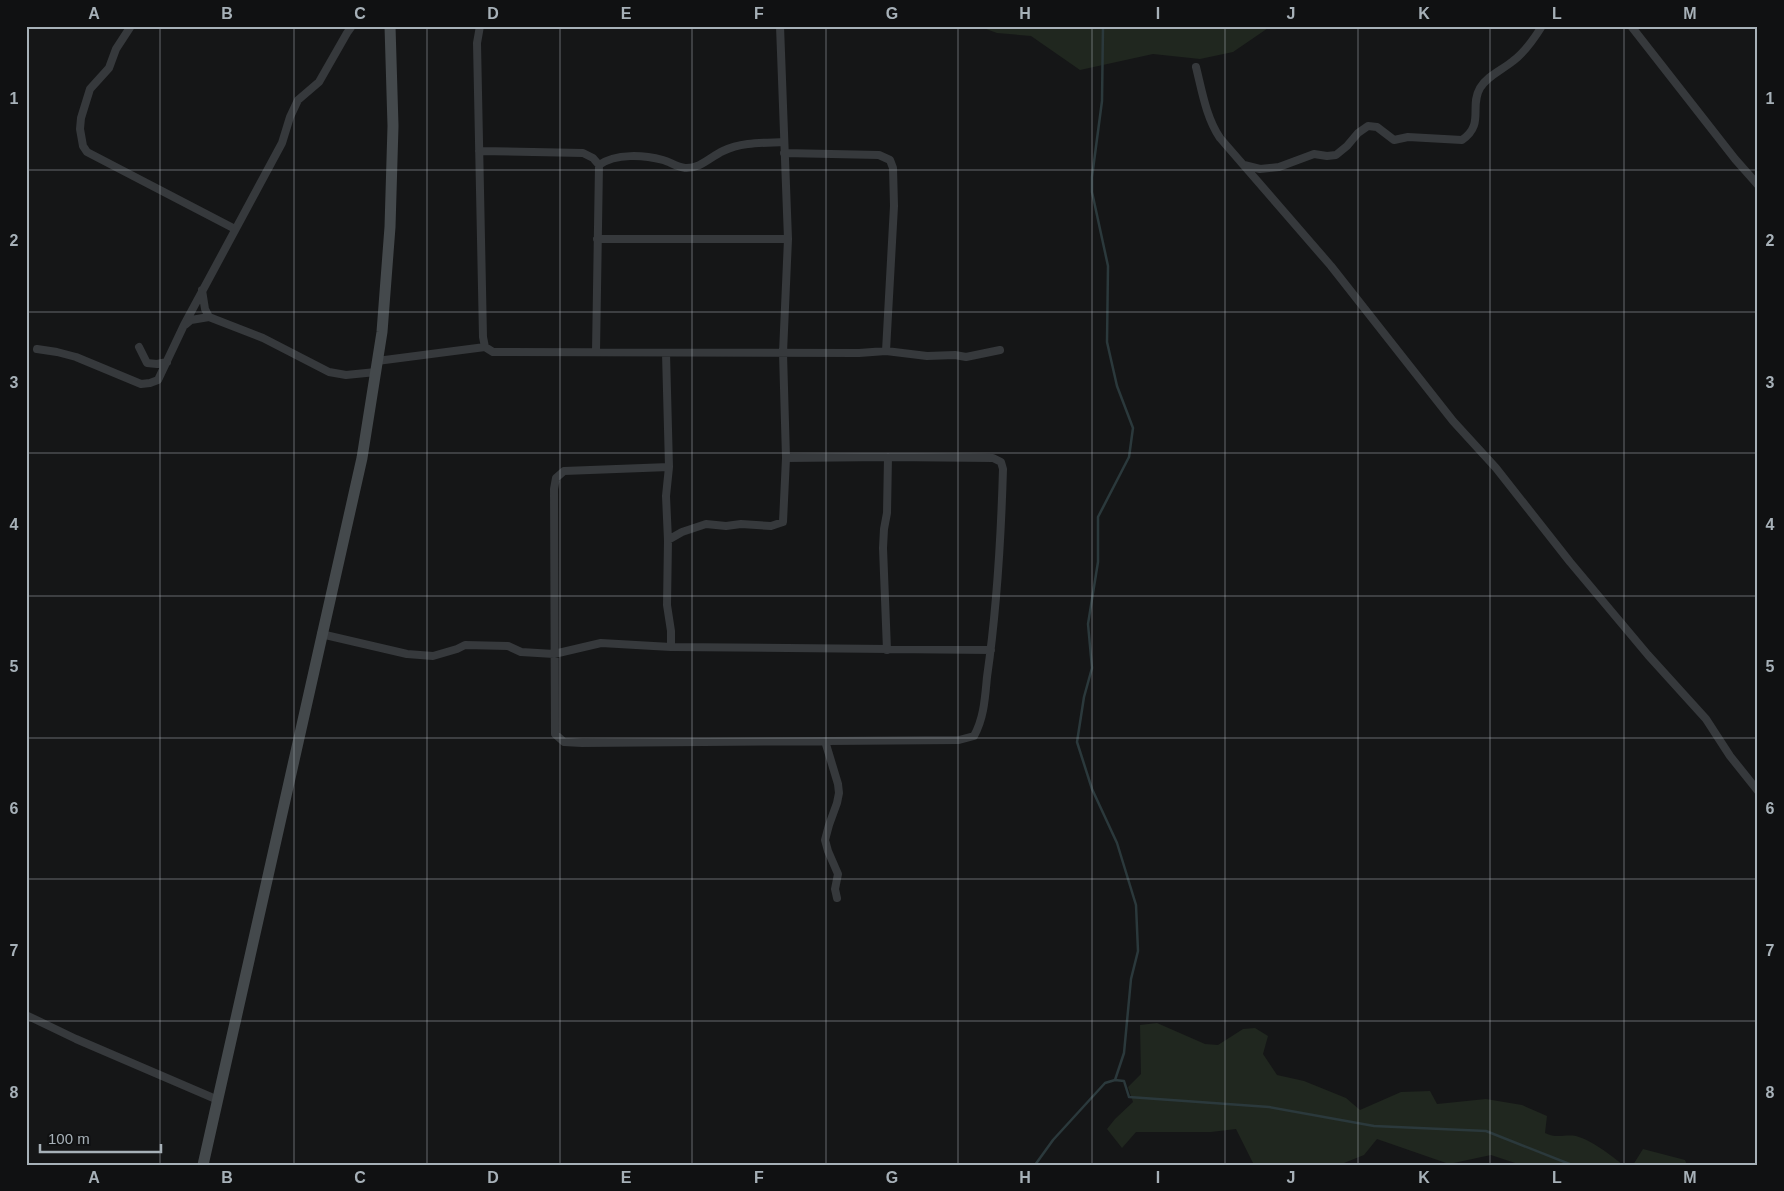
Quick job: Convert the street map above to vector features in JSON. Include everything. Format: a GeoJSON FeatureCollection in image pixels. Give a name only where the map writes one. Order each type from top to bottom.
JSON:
{"type":"FeatureCollection","features":[{"type":"Feature","properties":{"kind":"main road"},"geometry":{"type":"LineString","coordinates":[[203,1165],[362,458],[386,285],[392,177],[390,26]]}},
{"type":"Feature","properties":{"kind":"street"},"geometry":{"type":"LineString","coordinates":[[131,26],[116,49],[109,68],[90,89],[81,118],[80,129],[83,146],[87,152],[235,229]]}},
{"type":"Feature","properties":{"kind":"street"},"geometry":{"type":"LineString","coordinates":[[37,349],[76,356],[141,384],[158,380],[202,290],[282,143],[290,117],[298,100],[319,82],[352,26]]}},
{"type":"Feature","properties":{"kind":"street"},"geometry":{"type":"LineString","coordinates":[[480,26],[477,42],[483,337],[485,347]]}},
{"type":"Feature","properties":{"kind":"street"},"geometry":{"type":"LineString","coordinates":[[668,540],[682,532],[706,524],[771,526],[783,522],[786,458],[783,353],[788,239],[780,26]]}},
{"type":"Feature","properties":{"kind":"street"},"geometry":{"type":"LineString","coordinates":[[1244,165],[1260,168],[1279,167],[1314,154],[1336,155],[1358,133],[1368,126],[1377,127],[1394,140],[1408,137],[1462,140],[1474,128],[1477,97],[1480,88],[1518,56],[1535,38],[1542,26]]}},
{"type":"Feature","properties":{"kind":"street"},"geometry":{"type":"LineString","coordinates":[[1631,26],[1758,185]]}},
{"type":"Feature","properties":{"kind":"street"},"geometry":{"type":"LineString","coordinates":[[1196,67],[1205,106],[1215,129],[1337,274],[1453,421],[1496,468],[1570,562],[1648,655],[1706,719],[1730,756],[1758,791]]}},
{"type":"Feature","properties":{"kind":"street"},"geometry":{"type":"LineString","coordinates":[[599,165],[605,161],[639,156],[662,160],[684,168],[696,166],[731,148],[750,144],[784,142]]}},
{"type":"Feature","properties":{"kind":"street"},"geometry":{"type":"LineString","coordinates":[[479,151],[583,153],[593,158],[599,165],[596,352]]}},
{"type":"Feature","properties":{"kind":"street"},"geometry":{"type":"LineString","coordinates":[[784,153],[879,155],[890,160],[893,168],[894,206],[886,351]]}},
{"type":"Feature","properties":{"kind":"street"},"geometry":{"type":"LineString","coordinates":[[597,239],[788,239]]}},
{"type":"Feature","properties":{"kind":"street"},"geometry":{"type":"LineString","coordinates":[[202,290],[205,309],[209,317]]}},
{"type":"Feature","properties":{"kind":"street"},"geometry":{"type":"LineString","coordinates":[[184,325],[191,320],[209,317],[263,338],[329,372],[346,375],[376,366],[485,347],[493,352],[859,354],[886,351],[926,356],[955,355],[966,357],[1000,350]]}},
{"type":"Feature","properties":{"kind":"street"},"geometry":{"type":"LineString","coordinates":[[139,347],[147,363],[157,364],[166,362]]}},
{"type":"Feature","properties":{"kind":"street"},"geometry":{"type":"LineString","coordinates":[[666,353],[669,467],[666,496],[668,540],[667,605],[671,631],[671,647]]}},
{"type":"Feature","properties":{"kind":"street"},"geometry":{"type":"LineString","coordinates":[[887,650],[883,548],[887,513],[888,457]]}},
{"type":"Feature","properties":{"kind":"street"},"geometry":{"type":"LineString","coordinates":[[669,467],[564,472],[556,478],[554,489],[555,734],[564,742],[582,744],[959,740],[974,736],[981,724],[991,650],[1002,519],[1003,468],[1001,462],[993,458],[786,458]]}},
{"type":"Feature","properties":{"kind":"street"},"geometry":{"type":"LineString","coordinates":[[322,634],[407,654],[433,656],[457,649],[466,644],[508,646],[521,652],[554,654],[601,643],[671,647],[991,650]]}},
{"type":"Feature","properties":{"kind":"street"},"geometry":{"type":"LineString","coordinates":[[825,741],[838,784],[836,803],[825,840],[838,874],[835,889],[837,898]]}},
{"type":"Feature","properties":{"kind":"street"},"geometry":{"type":"LineString","coordinates":[[26,1015],[218,1100]]}},
{"type":"Feature","properties":{"kind":"shaded area"},"geometry":{"type":"Polygon","coordinates":[[[978,26],[1271,26],[1233,52],[1200,59],[1153,54],[1080,70],[1031,36],[997,33],[978,26]]]}},
{"type":"Feature","properties":{"kind":"shaded area"},"geometry":{"type":"Polygon","coordinates":[[[1157,1023],[1205,1044],[1218,1045],[1243,1029],[1255,1028],[1268,1036],[1263,1054],[1277,1075],[1304,1081],[1346,1098],[1360,1110],[1401,1092],[1430,1091],[1437,1104],[1486,1099],[1522,1105],[1547,1116],[1545,1133],[1553,1136],[1576,1136],[1582,1138],[1601,1148],[1623,1165],[1521,1165],[1491,1155],[1449,1164],[1377,1139],[1364,1155],[1339,1165],[1254,1165],[1236,1129],[1211,1132],[1136,1132],[1122,1148],[1107,1129],[1133,1102],[1128,1087],[1141,1074],[1140,1025],[1157,1023]]]}},
{"type":"Feature","properties":{"kind":"shaded area"},"geometry":{"type":"Polygon","coordinates":[[[1643,1149],[1685,1160],[1687,1165],[1633,1165],[1643,1149]]]}},
{"type":"Feature","properties":{"kind":"waterway"},"geometry":{"type":"LineString","coordinates":[[1103,26],[1102,101],[1092,177],[1092,192],[1108,266],[1107,342],[1117,386],[1133,428],[1129,457],[1098,517],[1098,562],[1088,624],[1092,668],[1084,697],[1077,742],[1092,789],[1117,843],[1136,905],[1138,951],[1131,979],[1124,1053],[1115,1080]]}},
{"type":"Feature","properties":{"kind":"waterway"},"geometry":{"type":"LineString","coordinates":[[1035,1165],[1053,1140],[1105,1083],[1115,1080],[1124,1081],[1129,1097],[1269,1107],[1374,1126],[1486,1131],[1572,1165]]}}]}
